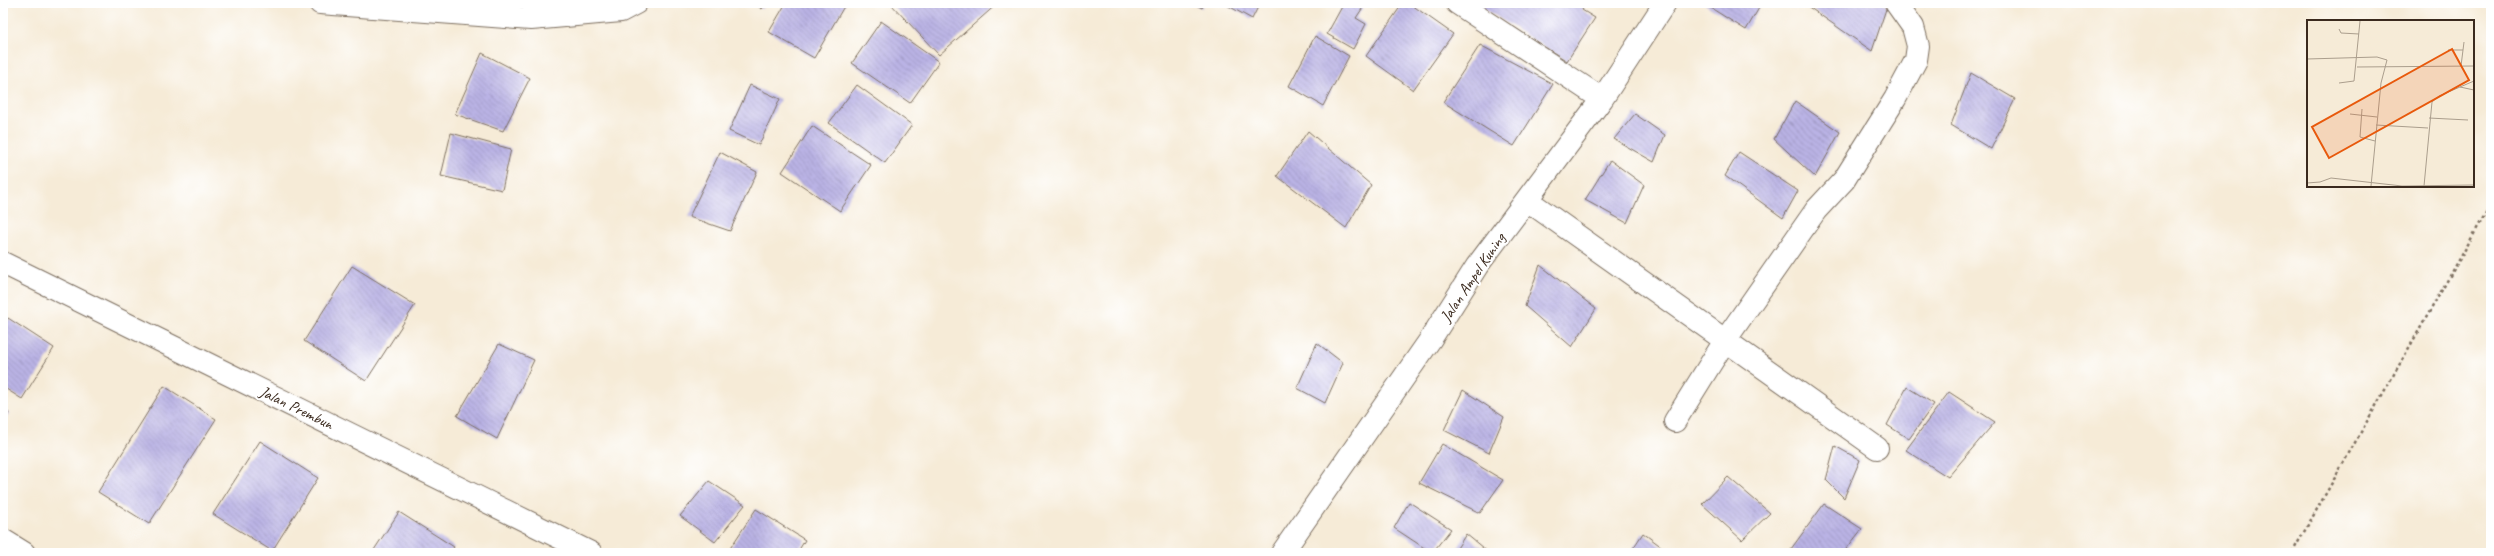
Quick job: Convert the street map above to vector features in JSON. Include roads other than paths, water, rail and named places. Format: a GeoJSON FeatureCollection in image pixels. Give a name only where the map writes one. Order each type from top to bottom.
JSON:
{"type":"FeatureCollection","features":[{"type":"Feature","properties":{"kind":"street"},"geometry":{"type":"LineString","coordinates":[[320,3],[531,19],[621,11],[636,3]]}},
{"type":"Feature","properties":{"kind":"street"},"geometry":{"type":"LineString","coordinates":[[1457,3],[1602,100]]}},
{"type":"Feature","properties":{"kind":"street","name":"Jalan Ampel Kuning"},"geometry":{"type":"LineString","coordinates":[[1282,553],[1426,346],[1477,266],[1602,100],[1665,3]]}},
{"type":"Feature","properties":{"kind":"street"},"geometry":{"type":"LineString","coordinates":[[1675,421],[1726,339],[1816,210],[1844,180],[1895,99],[1916,60],[1918,46],[1913,27],[1896,3]]}},
{"type":"Feature","properties":{"kind":"street"},"geometry":{"type":"LineString","coordinates":[[1527,200],[1726,339],[1877,448]]}},
{"type":"Feature","properties":{"kind":"street","name":"Jalan Prembun"},"geometry":{"type":"LineString","coordinates":[[3,263],[591,553]]}},
{"type":"Feature","properties":{"kind":"street"},"geometry":{"type":"LineString","coordinates":[[3,540],[24,553]]}}]}
